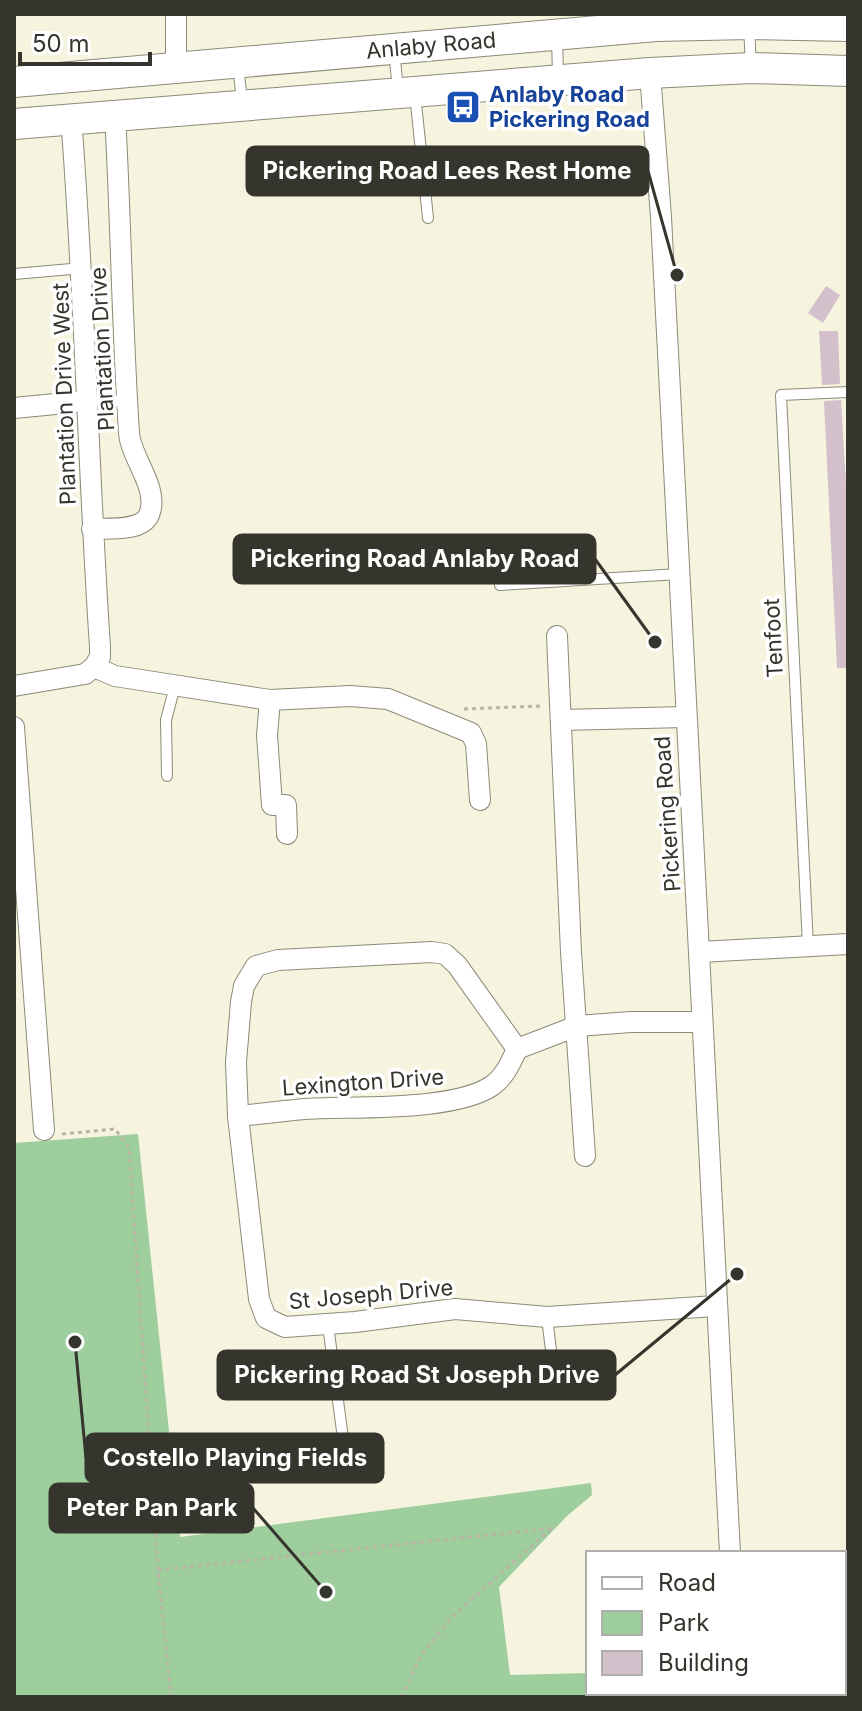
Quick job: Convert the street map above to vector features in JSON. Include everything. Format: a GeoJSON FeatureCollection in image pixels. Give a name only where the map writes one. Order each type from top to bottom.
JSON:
{"type":"FeatureCollection","features":[{"type":"Feature","properties":{"kind":"main road","name":"Anlaby Road"},"geometry":{"type":"LineString","coordinates":[[14,82],[563,30],[749,24],[848,26]]}},
{"type":"Feature","properties":{"kind":"main road","name":"Anlaby Road"},"geometry":{"type":"LineString","coordinates":[[14,124],[243,103],[650,73],[751,68],[848,71]]}},
{"type":"Feature","properties":{"kind":"street"},"geometry":{"type":"LineString","coordinates":[[176,14],[176,68]]}},
{"type":"Feature","properties":{"kind":"street","name":"Pickering Road"},"geometry":{"type":"LineString","coordinates":[[650,73],[661,217],[730,1551]]}},
{"type":"Feature","properties":{"kind":"street","name":"Plantation Drive"},"geometry":{"type":"LineString","coordinates":[[92,529],[136,526],[145,521],[150,512],[149,488],[130,447],[115,115]]}},
{"type":"Feature","properties":{"kind":"street","name":"Plantation Drive West"},"geometry":{"type":"LineString","coordinates":[[71,117],[83,268],[86,401],[100,647],[100,657],[94,667]]}},
{"type":"Feature","properties":{"kind":"street"},"geometry":{"type":"LineString","coordinates":[[14,408],[86,401]]}},
{"type":"Feature","properties":{"kind":"street"},"geometry":{"type":"LineString","coordinates":[[557,636],[585,1156]]}},
{"type":"Feature","properties":{"kind":"street"},"geometry":{"type":"LineString","coordinates":[[14,686],[85,674],[94,667],[115,676],[270,700],[350,696],[388,699],[471,733],[476,744],[480,800]]}},
{"type":"Feature","properties":{"kind":"street"},"geometry":{"type":"LineString","coordinates":[[270,700],[267,735],[272,805],[286,805],[287,834]]}},
{"type":"Feature","properties":{"kind":"street"},"geometry":{"type":"LineString","coordinates":[[562,720],[685,717]]}},
{"type":"Feature","properties":{"kind":"street"},"geometry":{"type":"LineString","coordinates":[[14,727],[24,1020],[44,1130]]}},
{"type":"Feature","properties":{"kind":"street"},"geometry":{"type":"LineString","coordinates":[[700,952],[848,944]]}},
{"type":"Feature","properties":{"kind":"street"},"geometry":{"type":"LineString","coordinates":[[238,1116],[236,1062],[244,986],[256,966],[278,960],[432,952],[445,954],[457,965],[517,1049],[577,1026],[701,1022]]}},
{"type":"Feature","properties":{"kind":"street","name":"Lexington Drive"},"geometry":{"type":"LineString","coordinates":[[238,1116],[461,1098],[493,1085],[506,1071],[517,1049]]}},
{"type":"Feature","properties":{"kind":"street","name":"St Joseph Drive"},"geometry":{"type":"LineString","coordinates":[[238,1116],[259,1299],[266,1318],[285,1327],[328,1325],[455,1309],[547,1317],[716,1306]]}},
{"type":"Feature","properties":{"kind":"lane"},"geometry":{"type":"LineString","coordinates":[[749,24],[751,68]]}},
{"type":"Feature","properties":{"kind":"lane"},"geometry":{"type":"LineString","coordinates":[[559,80],[563,30]]}},
{"type":"Feature","properties":{"kind":"lane"},"geometry":{"type":"LineString","coordinates":[[394,48],[407,93],[428,218]]}},
{"type":"Feature","properties":{"kind":"lane"},"geometry":{"type":"LineString","coordinates":[[238,63],[243,103]]}},
{"type":"Feature","properties":{"kind":"lane"},"geometry":{"type":"LineString","coordinates":[[14,274],[83,268]]}},
{"type":"Feature","properties":{"kind":"lane","name":"Tenfoot"},"geometry":{"type":"LineString","coordinates":[[808,946],[781,395],[848,392]]}},
{"type":"Feature","properties":{"kind":"lane"},"geometry":{"type":"LineString","coordinates":[[86,401],[127,401]]}},
{"type":"Feature","properties":{"kind":"lane"},"geometry":{"type":"LineString","coordinates":[[409,572],[496,565],[500,585],[679,574]]}},
{"type":"Feature","properties":{"kind":"lane"},"geometry":{"type":"LineString","coordinates":[[167,776],[166,720],[175,686]]}},
{"type":"Feature","properties":{"kind":"lane"},"geometry":{"type":"LineString","coordinates":[[547,1317],[556,1392]]}},
{"type":"Feature","properties":{"kind":"lane"},"geometry":{"type":"LineString","coordinates":[[328,1325],[344,1446]]}},
{"type":"Feature","properties":{"kind":"path"},"geometry":{"type":"LineString","coordinates":[[433,717],[451,710],[551,705],[552,720],[562,720]]}},
{"type":"Feature","properties":{"kind":"path"},"geometry":{"type":"LineString","coordinates":[[44,1130],[45,1136],[115,1129],[129,1147],[158,1570],[171,1697]]}},
{"type":"Feature","properties":{"kind":"path"},"geometry":{"type":"LineString","coordinates":[[158,1570],[554,1528],[451,1618],[420,1657],[402,1697]]}},
{"type":"Feature","properties":{"kind":"green space"},"geometry":{"type":"Polygon","coordinates":[[[138,1134],[180,1537],[591,1483],[592,1495],[567,1516],[499,1587],[510,1675],[586,1673],[586,1695],[731,1697],[14,1697],[14,1143],[138,1134]]]}},
{"type":"Feature","properties":{"kind":"building"},"geometry":{"type":"Polygon","coordinates":[[[826,286],[840,295],[823,323],[808,313],[826,286]]]}},
{"type":"Feature","properties":{"kind":"building"},"geometry":{"type":"Polygon","coordinates":[[[819,331],[838,331],[840,384],[822,385],[819,331]]]}},
{"type":"Feature","properties":{"kind":"building"},"geometry":{"type":"Polygon","coordinates":[[[841,400],[848,517],[848,668],[837,668],[824,401],[841,400]]]}},
{"type":"Feature","properties":{"kind":"place","name":"Anlaby Road Pickering Road"},"geometry":{"type":"Point","coordinates":[463,107]}},
{"type":"Feature","properties":{"kind":"place","name":"Pickering Road Lees Rest Home"},"geometry":{"type":"Point","coordinates":[677,275]}},
{"type":"Feature","properties":{"kind":"place","name":"Pickering Road Anlaby Road"},"geometry":{"type":"Point","coordinates":[655,642]}},
{"type":"Feature","properties":{"kind":"place","name":"Pickering Road St Joseph Drive"},"geometry":{"type":"Point","coordinates":[737,1274]}},
{"type":"Feature","properties":{"kind":"place","name":"Costello Playing Fields"},"geometry":{"type":"Point","coordinates":[75,1342]}},
{"type":"Feature","properties":{"kind":"place","name":"Peter Pan Park"},"geometry":{"type":"Point","coordinates":[326,1592]}}]}
